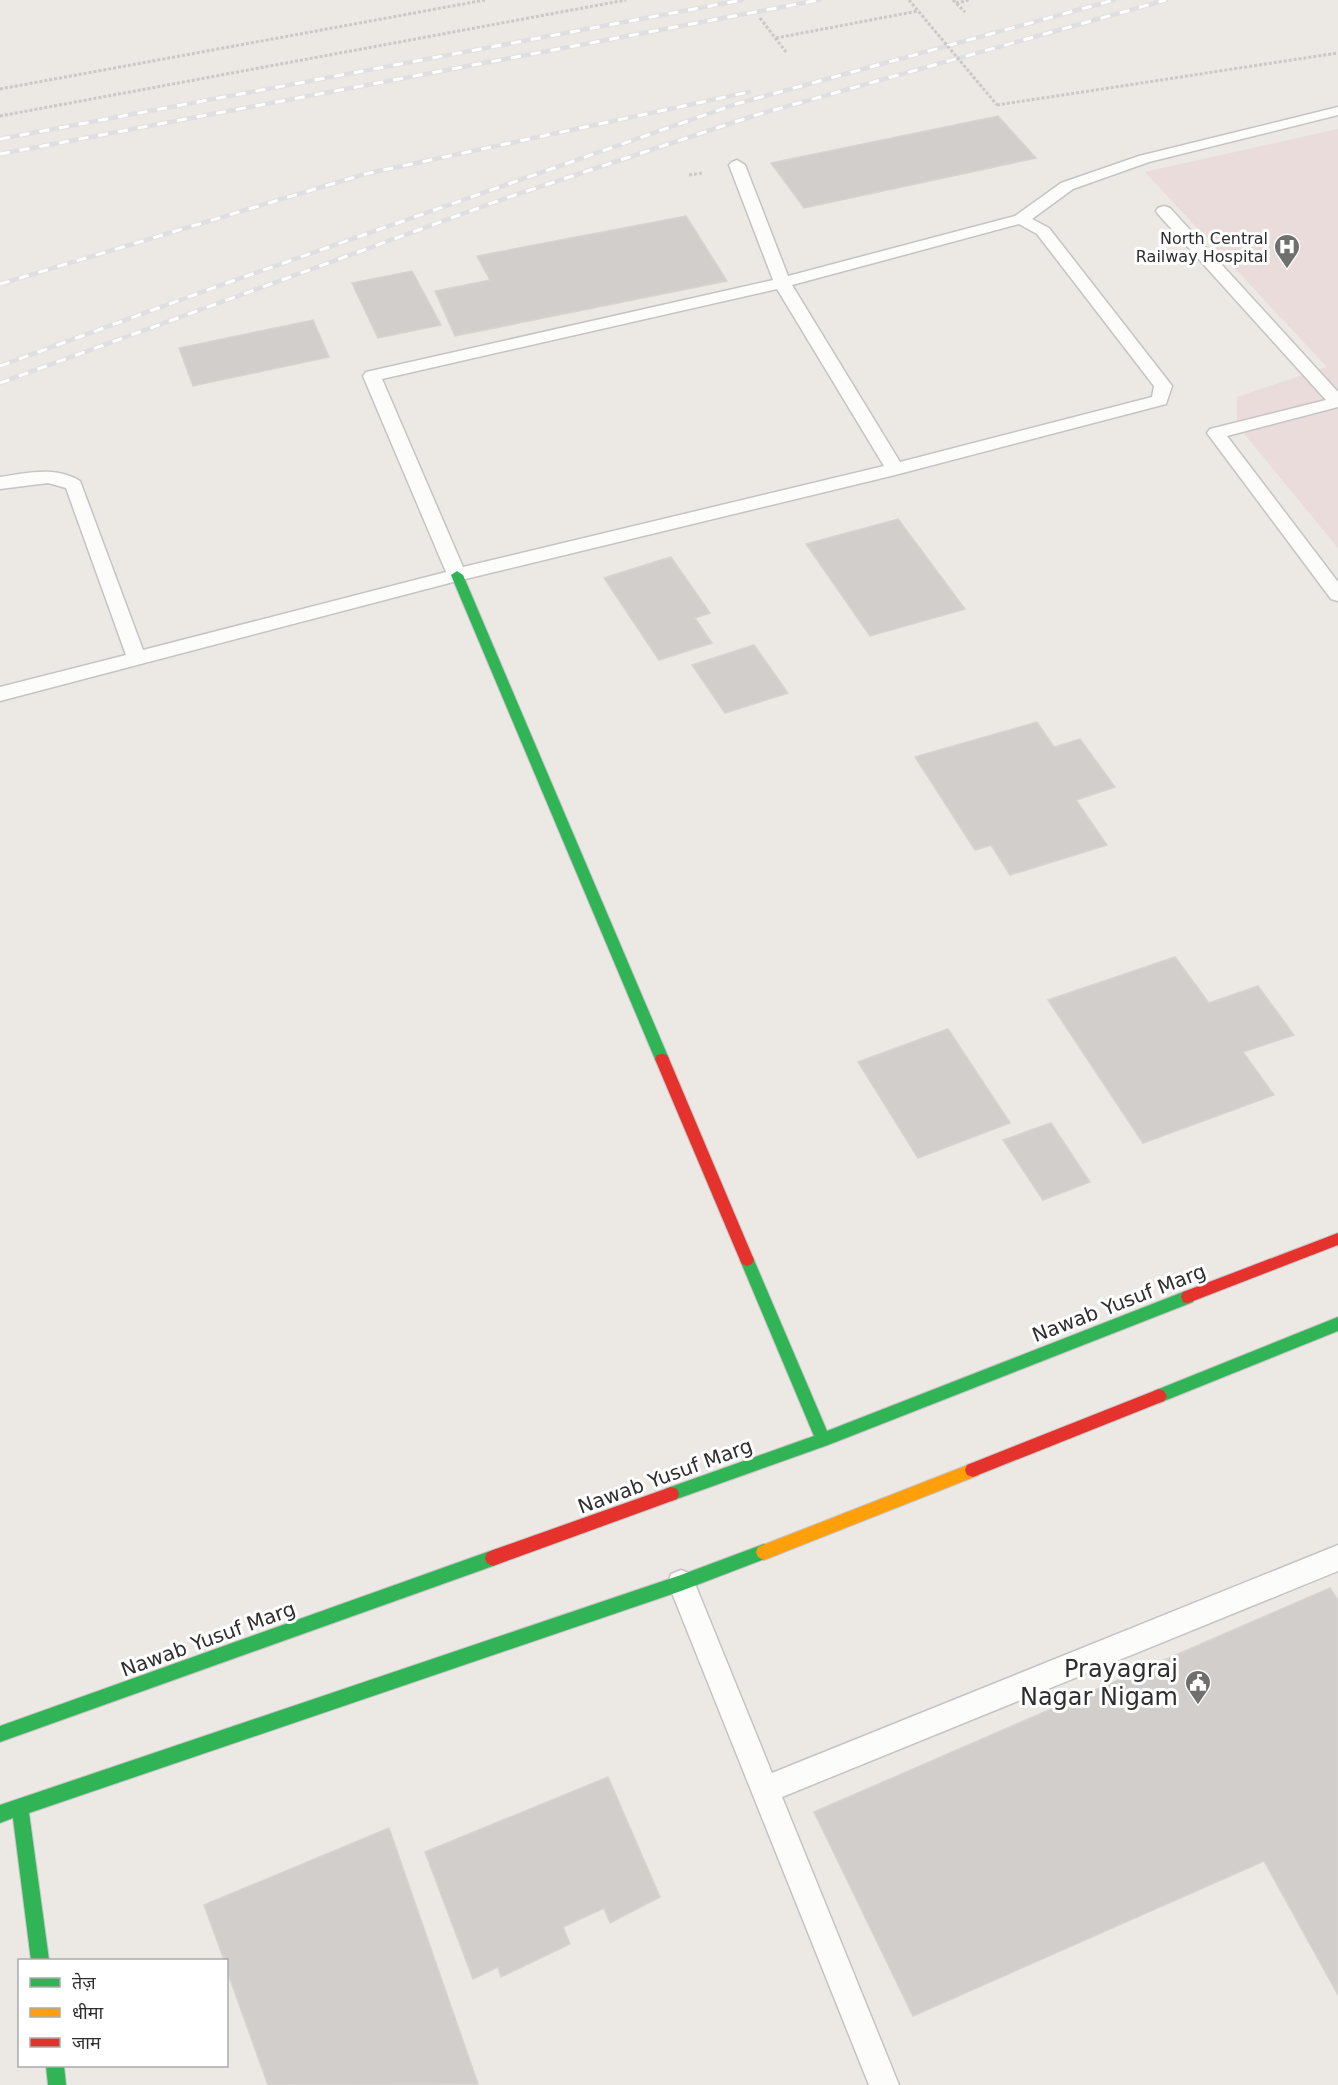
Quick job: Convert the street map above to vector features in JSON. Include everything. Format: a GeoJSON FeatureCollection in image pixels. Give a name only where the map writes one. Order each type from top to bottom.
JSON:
{"type":"FeatureCollection","features":[{"type":"Feature","properties":{"kind":"main road"},"geometry":{"type":"LineString","coordinates":[[457,575],[823,1440]]}},
{"type":"Feature","properties":{"kind":"main road","name":"Nawab Yusuf Marg"},"geometry":{"type":"LineString","coordinates":[[0,1734],[823,1440],[1338,1239]]}},
{"type":"Feature","properties":{"kind":"main road"},"geometry":{"type":"LineString","coordinates":[[0,1814],[681,1583],[851,1519],[1338,1324]]}},
{"type":"Feature","properties":{"kind":"main road"},"geometry":{"type":"LineString","coordinates":[[20,1807],[40,1959]]}},
{"type":"Feature","properties":{"kind":"main road"},"geometry":{"type":"LineString","coordinates":[[55,2067],[57,2085]]}},
{"type":"Feature","properties":{"kind":"lane"},"geometry":{"type":"LineString","coordinates":[[457,575],[372,376],[782,283],[1021,219],[1067,186],[1144,159],[1338,111]]}},
{"type":"Feature","properties":{"kind":"lane"},"geometry":{"type":"LineString","coordinates":[[737,165],[782,283],[895,469]]}},
{"type":"Feature","properties":{"kind":"lane"},"geometry":{"type":"LineString","coordinates":[[1164,211],[1338,402],[1216,433],[1338,595]]}},
{"type":"Feature","properties":{"kind":"lane"},"geometry":{"type":"LineString","coordinates":[[0,694],[457,575],[895,469],[1160,400],[1163,386],[1043,231],[1021,219]]}},
{"type":"Feature","properties":{"kind":"lane"},"geometry":{"type":"LineString","coordinates":[[0,483],[52,477],[65,478],[74,486],[137,660]]}},
{"type":"Feature","properties":{"kind":"lane"},"geometry":{"type":"LineString","coordinates":[[765,1790],[1338,1558]]}},
{"type":"Feature","properties":{"kind":"lane"},"geometry":{"type":"LineString","coordinates":[[681,1583],[884,2085]]}},
{"type":"Feature","properties":{"kind":"path"},"geometry":{"type":"LineString","coordinates":[[0,89],[485,0]]}},
{"type":"Feature","properties":{"kind":"path"},"geometry":{"type":"LineString","coordinates":[[0,116],[626,0]]}},
{"type":"Feature","properties":{"kind":"path"},"geometry":{"type":"LineString","coordinates":[[909,0],[997,105],[1338,53]]}},
{"type":"Feature","properties":{"kind":"path"},"geometry":{"type":"LineString","coordinates":[[955,1],[969,0]]}},
{"type":"Feature","properties":{"kind":"path"},"geometry":{"type":"LineString","coordinates":[[955,1],[965,12]]}},
{"type":"Feature","properties":{"kind":"path"},"geometry":{"type":"LineString","coordinates":[[776,38],[918,11]]}},
{"type":"Feature","properties":{"kind":"path"},"geometry":{"type":"LineString","coordinates":[[760,18],[786,52]]}},
{"type":"Feature","properties":{"kind":"shaded area","name":"North Central Railway Hospital"},"geometry":{"type":"Polygon","coordinates":[[[1338,129],[1338,548],[1237,425],[1237,397],[1327,367],[1145,172],[1338,129]]]}},
{"type":"Feature","properties":{"kind":"building"},"geometry":{"type":"Polygon","coordinates":[[[998,116],[1036,158],[804,208],[771,163],[998,116]]]}},
{"type":"Feature","properties":{"kind":"building"},"geometry":{"type":"Polygon","coordinates":[[[686,216],[727,281],[455,336],[435,291],[490,280],[477,256],[686,216]]]}},
{"type":"Feature","properties":{"kind":"building"},"geometry":{"type":"Polygon","coordinates":[[[412,271],[441,325],[378,338],[352,283],[412,271]]]}},
{"type":"Feature","properties":{"kind":"building"},"geometry":{"type":"Polygon","coordinates":[[[313,320],[329,357],[193,386],[179,348],[313,320]]]}},
{"type":"Feature","properties":{"kind":"building"},"geometry":{"type":"Polygon","coordinates":[[[898,519],[965,609],[870,636],[806,544],[898,519]]]}},
{"type":"Feature","properties":{"kind":"building"},"geometry":{"type":"Polygon","coordinates":[[[671,557],[710,613],[695,618],[712,643],[659,660],[604,578],[671,557]]]}},
{"type":"Feature","properties":{"kind":"building"},"geometry":{"type":"Polygon","coordinates":[[[754,645],[788,693],[725,713],[692,665],[754,645]]]}},
{"type":"Feature","properties":{"kind":"building"},"geometry":{"type":"Polygon","coordinates":[[[1037,722],[1054,747],[1080,739],[1115,787],[1076,800],[1107,845],[1010,875],[991,845],[975,850],[915,757],[1037,722]]]}},
{"type":"Feature","properties":{"kind":"building"},"geometry":{"type":"Polygon","coordinates":[[[1175,957],[1209,1003],[1258,986],[1294,1035],[1243,1052],[1274,1095],[1143,1143],[1048,1000],[1175,957]]]}},
{"type":"Feature","properties":{"kind":"building"},"geometry":{"type":"Polygon","coordinates":[[[948,1029],[1010,1123],[918,1158],[858,1062],[948,1029]]]}},
{"type":"Feature","properties":{"kind":"building"},"geometry":{"type":"Polygon","coordinates":[[[1051,1123],[1090,1182],[1043,1200],[1003,1140],[1051,1123]]]}},
{"type":"Feature","properties":{"kind":"building","name":"Prayagraj Nagar Nigam"},"geometry":{"type":"Polygon","coordinates":[[[1330,1588],[1338,1600],[1338,1995],[1264,1861],[913,2016],[814,1812],[1330,1588]]]}},
{"type":"Feature","properties":{"kind":"building"},"geometry":{"type":"Polygon","coordinates":[[[608,1777],[660,1897],[610,1923],[604,1908],[563,1927],[570,1944],[501,1977],[498,1967],[473,1979],[425,1852],[608,1777]]]}},
{"type":"Feature","properties":{"kind":"building"},"geometry":{"type":"Polygon","coordinates":[[[389,1828],[478,2084],[268,2085],[228,1974],[228,1959],[224,1959],[204,1905],[389,1828]]]}},
{"type":"Feature","properties":{"kind":"railway"},"geometry":{"type":"LineString","coordinates":[[0,139],[742,0]]}},
{"type":"Feature","properties":{"kind":"railway"},"geometry":{"type":"LineString","coordinates":[[0,154],[819,0]]}},
{"type":"Feature","properties":{"kind":"railway"},"geometry":{"type":"LineString","coordinates":[[0,366],[221,285],[736,104],[1114,0]]}},
{"type":"Feature","properties":{"kind":"railway"},"geometry":{"type":"LineString","coordinates":[[0,383],[506,198],[756,115],[1166,0]]}},
{"type":"Feature","properties":{"kind":"railway"},"geometry":{"type":"LineString","coordinates":[[0,284],[365,174],[749,92]]}},
{"type":"Feature","properties":{"kind":"traffic: fast"},"geometry":{"type":"LineString","coordinates":[[457,575],[662,1059]]}},
{"type":"Feature","properties":{"kind":"traffic: fast"},"geometry":{"type":"LineString","coordinates":[[747,1260],[823,1440]]}},
{"type":"Feature","properties":{"kind":"traffic: fast"},"geometry":{"type":"LineString","coordinates":[[671,1494],[823,1440],[1188,1297]]}},
{"type":"Feature","properties":{"kind":"traffic: fast"},"geometry":{"type":"LineString","coordinates":[[1159,1396],[1338,1324]]}},
{"type":"Feature","properties":{"kind":"traffic: fast"},"geometry":{"type":"LineString","coordinates":[[0,1814],[681,1583],[764,1552]]}},
{"type":"Feature","properties":{"kind":"traffic: fast"},"geometry":{"type":"LineString","coordinates":[[0,1734],[493,1558]]}},
{"type":"Feature","properties":{"kind":"traffic: fast"},"geometry":{"type":"LineString","coordinates":[[20,1807],[40,1959]]}},
{"type":"Feature","properties":{"kind":"traffic: fast"},"geometry":{"type":"LineString","coordinates":[[55,2067],[57,2085]]}},
{"type":"Feature","properties":{"kind":"traffic: slow"},"geometry":{"type":"LineString","coordinates":[[764,1552],[973,1470]]}},
{"type":"Feature","properties":{"kind":"traffic: jam"},"geometry":{"type":"LineString","coordinates":[[662,1059],[747,1260]]}},
{"type":"Feature","properties":{"kind":"traffic: jam"},"geometry":{"type":"LineString","coordinates":[[1188,1297],[1338,1239]]}},
{"type":"Feature","properties":{"kind":"traffic: jam"},"geometry":{"type":"LineString","coordinates":[[973,1470],[1159,1396]]}},
{"type":"Feature","properties":{"kind":"traffic: jam"},"geometry":{"type":"LineString","coordinates":[[493,1558],[671,1494]]}},
{"type":"Feature","properties":{"kind":"place","name":"North Central Railway Hospital"},"geometry":{"type":"Point","coordinates":[1287,270]}},
{"type":"Feature","properties":{"kind":"place","name":"Prayagraj Nagar Nigam"},"geometry":{"type":"Point","coordinates":[1198,1706]}}]}
